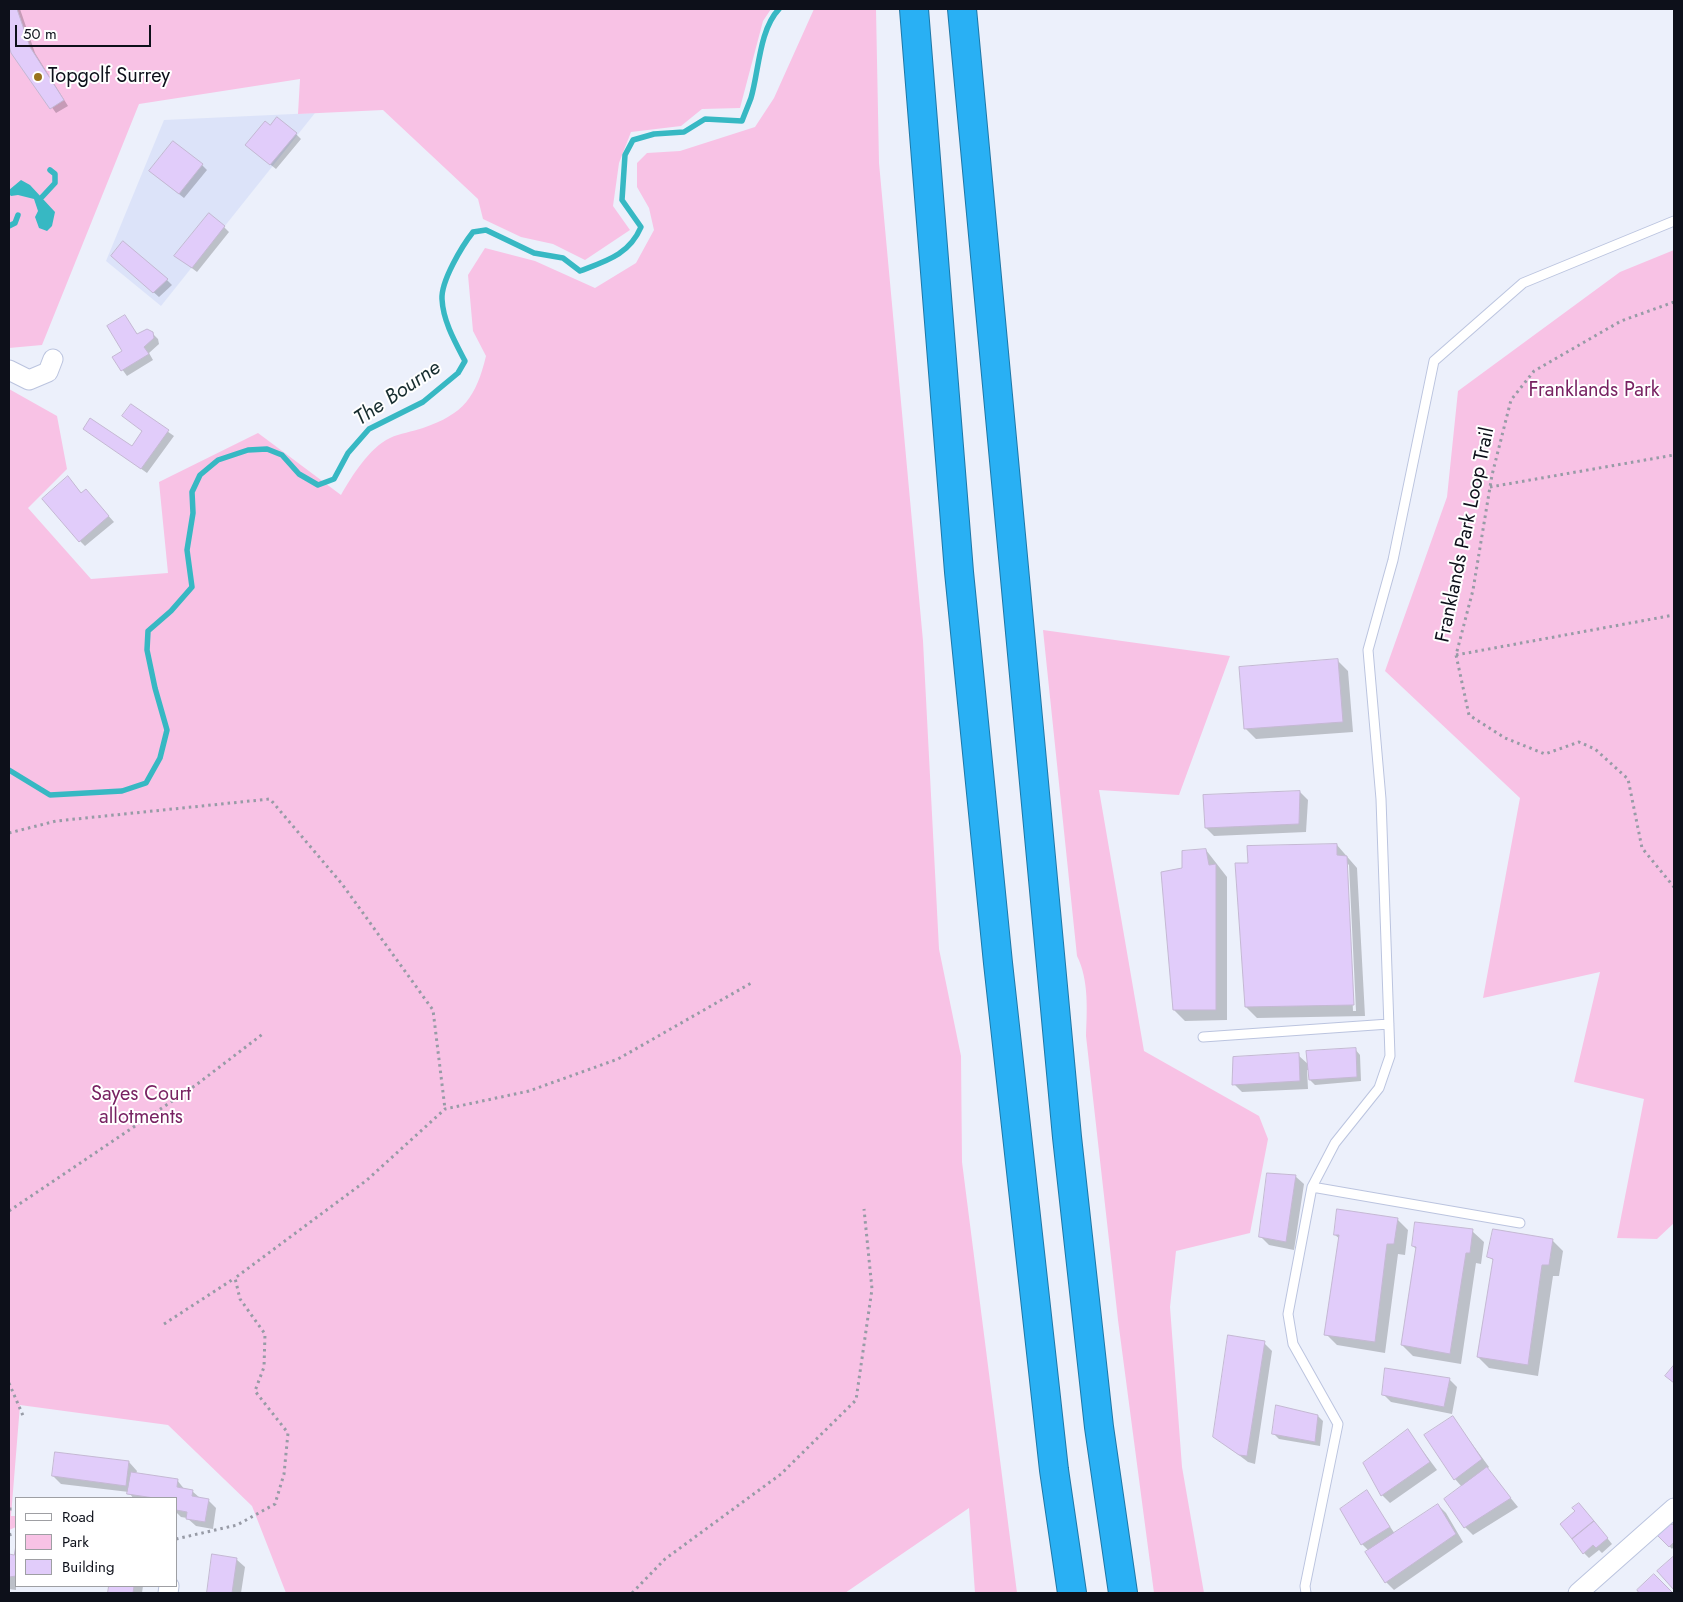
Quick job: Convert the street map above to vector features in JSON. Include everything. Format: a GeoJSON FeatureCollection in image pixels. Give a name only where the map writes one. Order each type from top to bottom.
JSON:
{"type":"FeatureCollection","features":[{"type":"Feature","properties":{"kind":"highway"},"geometry":{"type":"LineString","coordinates":[[914,9],[962,602],[998,963],[1051,1440],[1072,1593]]}},
{"type":"Feature","properties":{"kind":"highway"},"geometry":{"type":"LineString","coordinates":[[962,9],[1067,1137],[1100,1427],[1123,1593]]}},
{"type":"Feature","properties":{"kind":"street"},"geometry":{"type":"LineString","coordinates":[[9,370],[29,380],[48,372],[53,359]]}},
{"type":"Feature","properties":{"kind":"street"},"geometry":{"type":"LineString","coordinates":[[1578,1593],[1674,1508]]}},
{"type":"Feature","properties":{"kind":"lane"},"geometry":{"type":"LineString","coordinates":[[1306,1593],[1305,1586],[1338,1424],[1293,1344],[1288,1314],[1312,1187],[1335,1143],[1379,1088],[1390,1056],[1381,799],[1368,650],[1393,560],[1434,361],[1522,283],[1674,221]]}},
{"type":"Feature","properties":{"kind":"lane"},"geometry":{"type":"LineString","coordinates":[[1203,1037],[1389,1024]]}},
{"type":"Feature","properties":{"kind":"lane"},"geometry":{"type":"LineString","coordinates":[[1312,1187],[1520,1223]]}},
{"type":"Feature","properties":{"kind":"path","name":"Franklands Park Loop Trail"},"geometry":{"type":"LineString","coordinates":[[1674,302],[1621,322],[1534,371],[1511,400],[1490,487],[1473,590],[1456,655],[1469,715],[1505,738],[1545,754],[1579,742],[1595,749],[1628,779],[1642,848],[1674,887]]}},
{"type":"Feature","properties":{"kind":"path"},"geometry":{"type":"LineString","coordinates":[[1490,487],[1674,454]]}},
{"type":"Feature","properties":{"kind":"path"},"geometry":{"type":"LineString","coordinates":[[1456,655],[1674,615]]}},
{"type":"Feature","properties":{"kind":"path"},"geometry":{"type":"LineString","coordinates":[[9,833],[56,821],[270,799],[342,884],[433,1010],[446,1109]]}},
{"type":"Feature","properties":{"kind":"path"},"geometry":{"type":"LineString","coordinates":[[164,1324],[235,1278],[367,1180],[446,1109],[529,1091],[618,1059],[753,982]]}},
{"type":"Feature","properties":{"kind":"path"},"geometry":{"type":"LineString","coordinates":[[9,1211],[196,1085],[264,1033]]}},
{"type":"Feature","properties":{"kind":"path"},"geometry":{"type":"LineString","coordinates":[[632,1593],[665,1559],[781,1474],[856,1400],[872,1289],[864,1209]]}},
{"type":"Feature","properties":{"kind":"path"},"geometry":{"type":"LineString","coordinates":[[178,1539],[237,1525],[275,1504],[284,1474],[288,1433],[255,1391],[264,1367],[265,1334],[240,1299],[235,1278]]}},
{"type":"Feature","properties":{"kind":"path"},"geometry":{"type":"LineString","coordinates":[[9,1384],[24,1418]]}},
{"type":"Feature","properties":{"kind":"shaded area"},"geometry":{"type":"Polygon","coordinates":[[[315,113],[161,306],[106,261],[164,120],[315,113]]]}},
{"type":"Feature","properties":{"kind":"green space"},"geometry":{"type":"Polygon","coordinates":[[[9,9],[771,9],[763,21],[740,108],[702,109],[681,126],[631,132],[619,163],[613,206],[630,230],[585,260],[553,244],[521,237],[483,219],[478,199],[383,110],[298,114],[300,79],[139,104],[42,345],[9,348],[9,9]]]}},
{"type":"Feature","properties":{"kind":"green space","name":"Sayes Court allotments"},"geometry":{"type":"Polygon","coordinates":[[[814,9],[876,9],[879,163],[923,641],[939,949],[961,1056],[962,1162],[1017,1593],[975,1593],[969,1508],[845,1593],[286,1593],[252,1506],[168,1425],[20,1405],[11,1516],[15,1516],[15,1527],[9,1530],[9,389],[57,416],[67,469],[28,508],[91,579],[168,573],[159,482],[258,433],[341,495],[350,479],[375,448],[394,436],[423,428],[449,417],[466,402],[478,383],[486,356],[473,331],[468,275],[485,248],[535,261],[595,288],[636,263],[654,230],[649,208],[637,187],[637,163],[647,153],[680,151],[755,127],[774,98],[814,9]]]}},
{"type":"Feature","properties":{"kind":"green space","name":"Franklands Park"},"geometry":{"type":"Polygon","coordinates":[[[1674,250],[1674,1223],[1657,1239],[1617,1238],[1644,1099],[1574,1082],[1600,972],[1483,998],[1520,798],[1385,671],[1447,497],[1458,391],[1620,272],[1674,250]]]}},
{"type":"Feature","properties":{"kind":"green space"},"geometry":{"type":"Polygon","coordinates":[[[1043,630],[1230,656],[1179,795],[1099,790],[1144,1051],[1259,1116],[1268,1139],[1250,1233],[1176,1251],[1170,1307],[1182,1467],[1204,1593],[1154,1593],[1118,1320],[1086,1036],[1087,1006],[1084,975],[1077,956],[1043,630]]]}},
{"type":"Feature","properties":{"kind":"water"},"geometry":{"type":"Polygon","coordinates":[[[21,180],[30,185],[55,212],[52,226],[47,231],[39,228],[35,217],[38,211],[34,199],[18,195],[11,196],[9,194],[9,190],[21,180]]]}},
{"type":"Feature","properties":{"kind":"building","name":"Topgolf Surrey"},"geometry":{"type":"Polygon","coordinates":[[[9,9],[17,9],[30,47],[64,100],[50,109],[11,53],[9,45],[9,9]]]}},
{"type":"Feature","properties":{"kind":"building"},"geometry":{"type":"Polygon","coordinates":[[[277,117],[297,133],[270,165],[245,145],[265,121],[270,125],[277,117]]]}},
{"type":"Feature","properties":{"kind":"building"},"geometry":{"type":"Polygon","coordinates":[[[173,141],[203,164],[179,194],[149,171],[173,141]]]}},
{"type":"Feature","properties":{"kind":"building"},"geometry":{"type":"Polygon","coordinates":[[[209,213],[225,226],[192,268],[174,256],[209,213]]]}},
{"type":"Feature","properties":{"kind":"building"},"geometry":{"type":"Polygon","coordinates":[[[123,241],[168,279],[153,293],[111,256],[123,241]]]}},
{"type":"Feature","properties":{"kind":"building"},"geometry":{"type":"Polygon","coordinates":[[[125,315],[137,334],[147,329],[153,332],[154,338],[144,347],[149,354],[121,371],[112,357],[122,351],[107,326],[125,315]]]}},
{"type":"Feature","properties":{"kind":"building"},"geometry":{"type":"Polygon","coordinates":[[[131,404],[169,430],[141,469],[83,429],[90,418],[132,446],[142,431],[122,416],[131,404]]]}},
{"type":"Feature","properties":{"kind":"building"},"geometry":{"type":"Polygon","coordinates":[[[68,476],[81,493],[86,489],[109,516],[79,542],[42,499],[68,476]]]}},
{"type":"Feature","properties":{"kind":"building"},"geometry":{"type":"Polygon","coordinates":[[[1338,659],[1343,722],[1244,729],[1239,667],[1338,659]]]}},
{"type":"Feature","properties":{"kind":"building"},"geometry":{"type":"Polygon","coordinates":[[[1300,791],[1299,824],[1205,828],[1203,795],[1300,791]]]}},
{"type":"Feature","properties":{"kind":"building"},"geometry":{"type":"Polygon","coordinates":[[[1337,844],[1337,855],[1347,856],[1354,1005],[1245,1007],[1235,863],[1248,863],[1247,846],[1337,844]]]}},
{"type":"Feature","properties":{"kind":"building"},"geometry":{"type":"Polygon","coordinates":[[[1206,849],[1209,865],[1216,864],[1216,1010],[1173,1010],[1161,872],[1182,868],[1182,851],[1206,849]]]}},
{"type":"Feature","properties":{"kind":"building"},"geometry":{"type":"Polygon","coordinates":[[[1356,1048],[1357,1077],[1309,1080],[1306,1051],[1356,1048]]]}},
{"type":"Feature","properties":{"kind":"building"},"geometry":{"type":"Polygon","coordinates":[[[1299,1053],[1300,1081],[1232,1085],[1233,1057],[1299,1053]]]}},
{"type":"Feature","properties":{"kind":"building"},"geometry":{"type":"Polygon","coordinates":[[[1267,1173],[1296,1175],[1286,1242],[1259,1237],[1267,1173]]]}},
{"type":"Feature","properties":{"kind":"building"},"geometry":{"type":"Polygon","coordinates":[[[1337,1209],[1398,1218],[1394,1244],[1387,1244],[1375,1342],[1324,1335],[1339,1235],[1334,1235],[1337,1209]]]}},
{"type":"Feature","properties":{"kind":"building"},"geometry":{"type":"Polygon","coordinates":[[[1415,1222],[1473,1229],[1470,1253],[1466,1253],[1450,1354],[1401,1345],[1416,1247],[1412,1246],[1415,1222]]]}},
{"type":"Feature","properties":{"kind":"building"},"geometry":{"type":"Polygon","coordinates":[[[1493,1229],[1553,1239],[1549,1265],[1542,1265],[1528,1365],[1477,1357],[1493,1259],[1487,1257],[1493,1229]]]}},
{"type":"Feature","properties":{"kind":"building"},"geometry":{"type":"Polygon","coordinates":[[[1228,1335],[1265,1341],[1247,1456],[1239,1455],[1213,1437],[1228,1335]]]}},
{"type":"Feature","properties":{"kind":"building"},"geometry":{"type":"Polygon","coordinates":[[[1674,1365],[1674,1383],[1665,1376],[1674,1365]]]}},
{"type":"Feature","properties":{"kind":"building"},"geometry":{"type":"Polygon","coordinates":[[[1385,1368],[1450,1378],[1444,1407],[1382,1395],[1385,1368]]]}},
{"type":"Feature","properties":{"kind":"building"},"geometry":{"type":"Polygon","coordinates":[[[1276,1405],[1318,1415],[1315,1442],[1272,1434],[1276,1405]]]}},
{"type":"Feature","properties":{"kind":"building"},"geometry":{"type":"Polygon","coordinates":[[[1453,1416],[1482,1459],[1454,1480],[1424,1435],[1453,1416]]]}},
{"type":"Feature","properties":{"kind":"building"},"geometry":{"type":"Polygon","coordinates":[[[1408,1429],[1430,1462],[1381,1496],[1363,1463],[1408,1429]]]}},
{"type":"Feature","properties":{"kind":"building"},"geometry":{"type":"Polygon","coordinates":[[[55,1452],[129,1461],[126,1486],[52,1476],[55,1452]]]}},
{"type":"Feature","properties":{"kind":"building"},"geometry":{"type":"Polygon","coordinates":[[[1487,1467],[1511,1498],[1464,1528],[1444,1499],[1487,1467]]]}},
{"type":"Feature","properties":{"kind":"building"},"geometry":{"type":"Polygon","coordinates":[[[131,1472],[178,1479],[177,1487],[193,1490],[192,1496],[209,1499],[205,1522],[186,1519],[187,1512],[178,1510],[178,1497],[147,1497],[127,1494],[131,1472]]]}},
{"type":"Feature","properties":{"kind":"building"},"geometry":{"type":"Polygon","coordinates":[[[1367,1490],[1390,1527],[1361,1545],[1340,1509],[1367,1490]]]}},
{"type":"Feature","properties":{"kind":"building"},"geometry":{"type":"Polygon","coordinates":[[[1579,1503],[1594,1521],[1572,1539],[1560,1524],[1575,1511],[1572,1508],[1579,1503]]]}},
{"type":"Feature","properties":{"kind":"building"},"geometry":{"type":"Polygon","coordinates":[[[1438,1504],[1456,1534],[1385,1583],[1365,1552],[1438,1504]]]}},
{"type":"Feature","properties":{"kind":"building"},"geometry":{"type":"Polygon","coordinates":[[[1594,1521],[1608,1538],[1596,1548],[1593,1545],[1583,1554],[1572,1539],[1594,1521]]]}},
{"type":"Feature","properties":{"kind":"building"},"geometry":{"type":"Polygon","coordinates":[[[1669,1522],[1672,1525],[1674,1522],[1674,1542],[1669,1547],[1656,1534],[1669,1522]]]}},
{"type":"Feature","properties":{"kind":"building"},"geometry":{"type":"Polygon","coordinates":[[[15,1550],[15,1576],[9,1577],[9,1554],[14,1555],[15,1550]]]}},
{"type":"Feature","properties":{"kind":"building"},"geometry":{"type":"Polygon","coordinates":[[[212,1554],[237,1558],[232,1593],[207,1593],[212,1554]]]}},
{"type":"Feature","properties":{"kind":"building"},"geometry":{"type":"Polygon","coordinates":[[[1674,1556],[1674,1590],[1657,1571],[1674,1556]]]}},
{"type":"Feature","properties":{"kind":"building"},"geometry":{"type":"Polygon","coordinates":[[[1654,1574],[1673,1593],[1639,1593],[1637,1590],[1654,1574]]]}},
{"type":"Feature","properties":{"kind":"building"},"geometry":{"type":"Polygon","coordinates":[[[109,1587],[134,1587],[133,1593],[108,1593],[109,1587]]]}},
{"type":"Feature","properties":{"kind":"waterway","name":"The Bourne"},"geometry":{"type":"LineString","coordinates":[[9,770],[50,795],[122,791],[146,783],[160,758],[167,730],[147,650],[148,631],[171,611],[192,587],[187,550],[193,513],[192,492],[200,475],[218,460],[248,450],[267,449],[282,455],[299,474],[318,485],[334,479],[348,453],[369,429],[423,402],[458,373],[465,361],[447,323],[442,299],[448,274],[473,232],[486,230],[534,253],[563,258],[580,271],[608,260],[623,251],[636,237],[641,227],[622,200],[625,155],[633,140],[654,134],[684,132],[705,119],[742,121],[754,87],[763,39],[772,18],[779,9]]}},
{"type":"Feature","properties":{"kind":"waterway"},"geometry":{"type":"LineString","coordinates":[[42,197],[55,183],[55,174],[50,170]]}},
{"type":"Feature","properties":{"kind":"waterway"},"geometry":{"type":"LineString","coordinates":[[9,226],[15,223],[18,215]]}},
{"type":"Feature","properties":{"kind":"place","name":"Topgolf Surrey"},"geometry":{"type":"Point","coordinates":[38,77]}}]}
